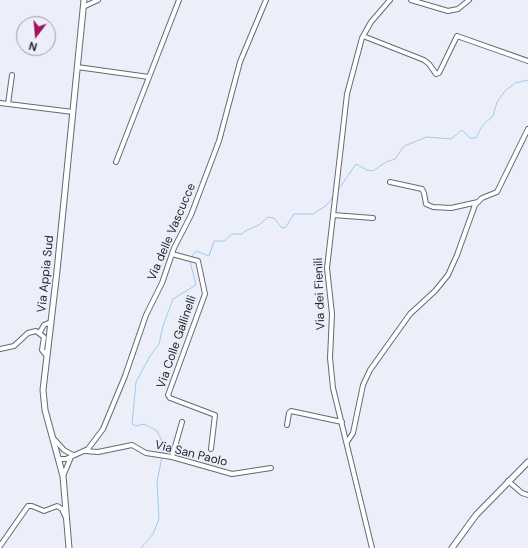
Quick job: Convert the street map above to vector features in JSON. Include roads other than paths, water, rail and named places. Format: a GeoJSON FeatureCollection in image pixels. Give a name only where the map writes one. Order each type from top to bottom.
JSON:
{"type":"FeatureCollection","features":[{"type":"Feature","properties":{"kind":"main road","name":"Via Appia Sud"},"geometry":{"type":"LineString","coordinates":[[69,548],[63,476],[60,459],[43,402],[46,356],[51,322],[84,0]]}},
{"type":"Feature","properties":{"kind":"main road"},"geometry":{"type":"LineString","coordinates":[[452,548],[472,520],[528,462]]}},
{"type":"Feature","properties":{"kind":"street"},"geometry":{"type":"LineString","coordinates":[[83,7],[98,0]]}},
{"type":"Feature","properties":{"kind":"street"},"geometry":{"type":"LineString","coordinates":[[116,162],[179,0]]}},
{"type":"Feature","properties":{"kind":"street","name":"Via delle Vascucce"},"geometry":{"type":"LineString","coordinates":[[60,459],[65,459],[85,451],[94,443],[104,427],[112,404],[124,378],[147,313],[162,283],[172,254],[190,216],[219,141],[238,68],[266,0]]}},
{"type":"Feature","properties":{"kind":"street","name":"Via dei Fienili"},"geometry":{"type":"LineString","coordinates":[[372,548],[332,382],[330,358],[331,312],[326,268],[346,99],[363,36],[371,22],[390,0]]}},
{"type":"Feature","properties":{"kind":"street"},"geometry":{"type":"LineString","coordinates":[[411,0],[448,11],[457,9],[468,0]]}},
{"type":"Feature","properties":{"kind":"street"},"geometry":{"type":"LineString","coordinates":[[363,36],[423,60],[429,64],[436,74],[439,73],[457,36],[528,61]]}},
{"type":"Feature","properties":{"kind":"street"},"geometry":{"type":"LineString","coordinates":[[77,67],[149,77]]}},
{"type":"Feature","properties":{"kind":"street"},"geometry":{"type":"LineString","coordinates":[[8,104],[12,75]]}},
{"type":"Feature","properties":{"kind":"street"},"geometry":{"type":"LineString","coordinates":[[0,103],[73,112]]}},
{"type":"Feature","properties":{"kind":"street"},"geometry":{"type":"LineString","coordinates":[[347,442],[353,433],[362,386],[368,374],[410,314],[435,291],[448,275],[456,259],[478,202],[483,197],[497,192],[528,129]]}},
{"type":"Feature","properties":{"kind":"street"},"geometry":{"type":"LineString","coordinates":[[390,182],[422,190],[426,204],[433,207],[451,208],[478,202]]}},
{"type":"Feature","properties":{"kind":"street"},"geometry":{"type":"LineString","coordinates":[[333,215],[373,218]]}},
{"type":"Feature","properties":{"kind":"street","name":"Via Colle Gallinelli"},"geometry":{"type":"LineString","coordinates":[[172,254],[194,259],[199,263],[205,295],[168,395],[215,415],[211,449]]}},
{"type":"Feature","properties":{"kind":"street"},"geometry":{"type":"LineString","coordinates":[[40,332],[45,324],[51,322]]}},
{"type":"Feature","properties":{"kind":"street"},"geometry":{"type":"LineString","coordinates":[[0,349],[16,345],[29,332],[40,332]]}},
{"type":"Feature","properties":{"kind":"street"},"geometry":{"type":"LineString","coordinates":[[40,332],[44,340],[42,352],[46,356]]}},
{"type":"Feature","properties":{"kind":"street"},"geometry":{"type":"LineString","coordinates":[[287,425],[289,413],[291,411],[342,422]]}},
{"type":"Feature","properties":{"kind":"street"},"geometry":{"type":"LineString","coordinates":[[172,457],[182,422]]}},
{"type":"Feature","properties":{"kind":"street"},"geometry":{"type":"LineString","coordinates":[[54,439],[64,450],[73,455],[68,462],[63,476]]}},
{"type":"Feature","properties":{"kind":"street","name":"Via San Paolo"},"geometry":{"type":"LineString","coordinates":[[85,451],[97,452],[131,445],[145,452],[172,457],[232,474],[271,468]]}},
{"type":"Feature","properties":{"kind":"street"},"geometry":{"type":"LineString","coordinates":[[508,481],[523,493],[528,495]]}},
{"type":"Feature","properties":{"kind":"street"},"geometry":{"type":"LineString","coordinates":[[0,546],[29,506],[43,511],[58,506],[63,511],[67,524]]}},
{"type":"Feature","properties":{"kind":"waterway"},"geometry":{"type":"LineString","coordinates":[[338,190],[356,164],[367,170],[373,171],[386,162],[395,159],[404,146],[427,137],[451,139],[462,130],[470,138],[476,138],[482,126],[493,116],[497,102],[505,91],[515,83],[528,80]]}},
{"type":"Feature","properties":{"kind":"waterway"},"geometry":{"type":"LineString","coordinates":[[191,258],[196,251],[209,256],[214,241],[224,241],[232,234],[242,234],[245,231],[259,225],[268,217],[274,218],[281,227],[285,228],[294,214],[313,214],[327,205],[333,196]]}},
{"type":"Feature","properties":{"kind":"waterway"},"geometry":{"type":"LineString","coordinates":[[163,454],[162,441],[157,431],[144,424],[136,426],[132,424],[136,382],[150,356],[159,344],[163,326],[173,299],[196,285],[190,261]]}},
{"type":"Feature","properties":{"kind":"waterway"},"geometry":{"type":"LineString","coordinates":[[141,548],[153,534],[159,519],[157,482],[162,457]]}}]}
